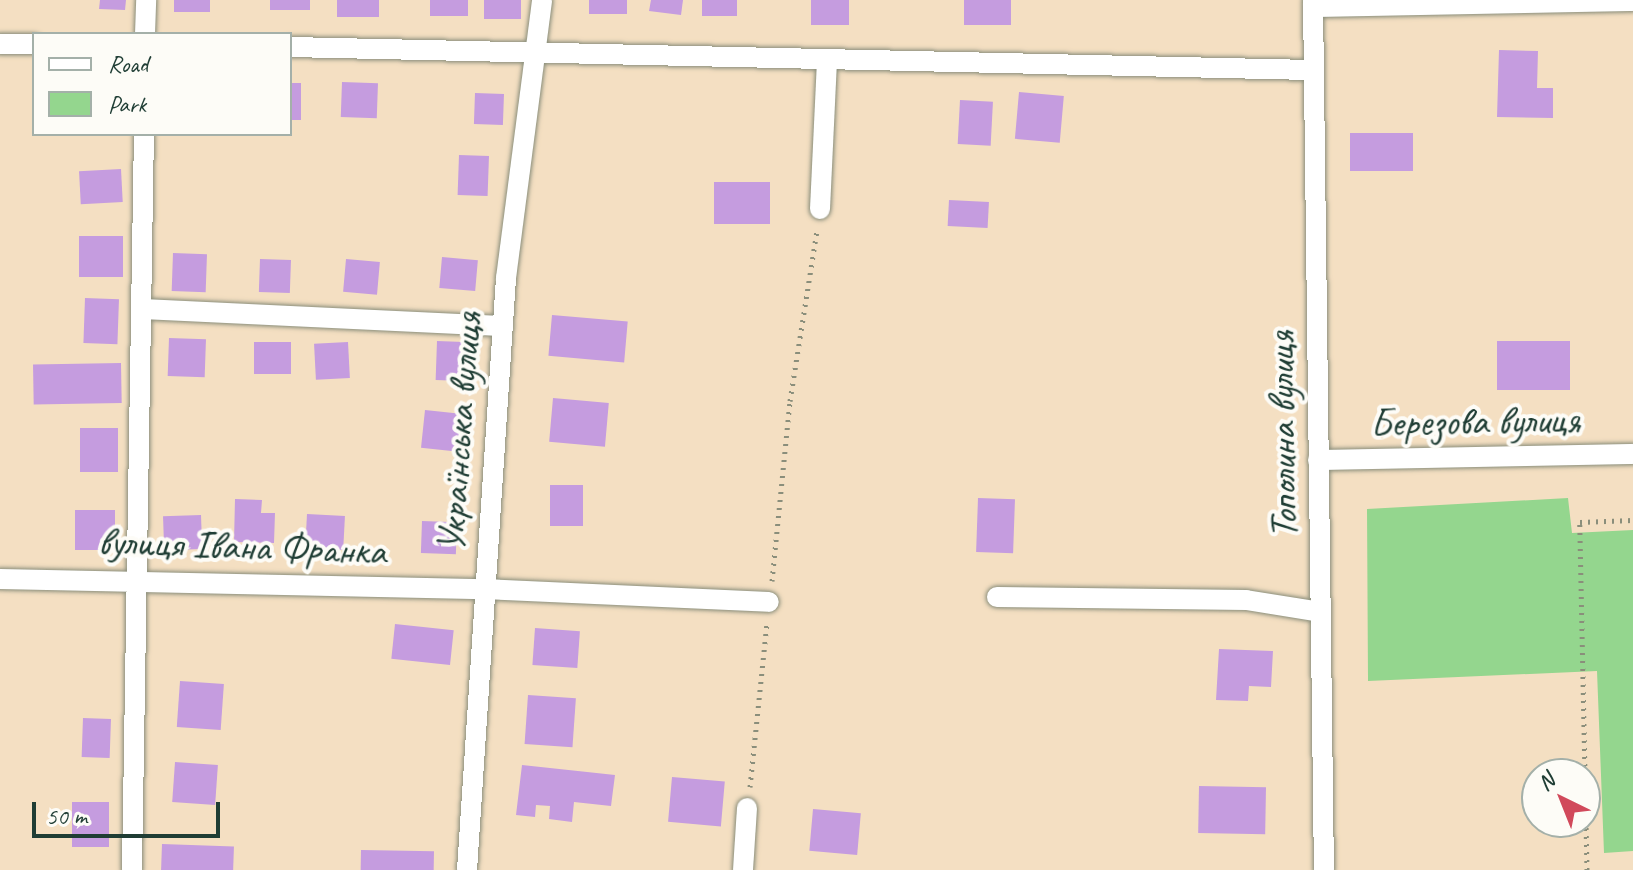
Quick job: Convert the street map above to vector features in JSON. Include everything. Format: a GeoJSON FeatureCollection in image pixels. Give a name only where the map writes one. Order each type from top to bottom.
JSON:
{"type":"FeatureCollection","features":[{"type":"Feature","properties":{"kind":"street"},"geometry":{"type":"LineString","coordinates":[[145,32],[146,0]]}},
{"type":"Feature","properties":{"kind":"street","name":"Українська вулиця"},"geometry":{"type":"LineString","coordinates":[[467,870],[502,326],[542,0]]}},
{"type":"Feature","properties":{"kind":"street"},"geometry":{"type":"LineString","coordinates":[[1313,4],[1633,1]]}},
{"type":"Feature","properties":{"kind":"street","name":"Тополина вулиця"},"geometry":{"type":"LineString","coordinates":[[1313,4],[1324,870]]}},
{"type":"Feature","properties":{"kind":"street"},"geometry":{"type":"LineString","coordinates":[[0,44],[32,44]]}},
{"type":"Feature","properties":{"kind":"street"},"geometry":{"type":"LineString","coordinates":[[292,47],[827,62],[1313,70]]}},
{"type":"Feature","properties":{"kind":"street"},"geometry":{"type":"LineString","coordinates":[[820,209],[827,62]]}},
{"type":"Feature","properties":{"kind":"street"},"geometry":{"type":"LineString","coordinates":[[132,870],[144,136]]}},
{"type":"Feature","properties":{"kind":"street"},"geometry":{"type":"LineString","coordinates":[[142,309],[502,326]]}},
{"type":"Feature","properties":{"kind":"street","name":"Березова вулиця"},"geometry":{"type":"LineString","coordinates":[[1318,460],[1633,454]]}},
{"type":"Feature","properties":{"kind":"street","name":"вулиця Івана Франка"},"geometry":{"type":"LineString","coordinates":[[0,579],[485,589],[769,602]]}},
{"type":"Feature","properties":{"kind":"street"},"geometry":{"type":"LineString","coordinates":[[997,597],[1246,600],[1320,612]]}},
{"type":"Feature","properties":{"kind":"street"},"geometry":{"type":"LineString","coordinates":[[743,870],[747,808]]}},
{"type":"Feature","properties":{"kind":"path"},"geometry":{"type":"LineString","coordinates":[[747,808],[790,401],[820,209]]}},
{"type":"Feature","properties":{"kind":"path"},"geometry":{"type":"LineString","coordinates":[[1587,870],[1580,522],[1633,520]]}},
{"type":"Feature","properties":{"kind":"green space"},"geometry":{"type":"Polygon","coordinates":[[[1568,498],[1572,533],[1633,530],[1633,851],[1604,853],[1597,671],[1368,681],[1367,509],[1568,498]]]}},
{"type":"Feature","properties":{"kind":"building"},"geometry":{"type":"Polygon","coordinates":[[[100,0],[126,0],[125,10],[99,9],[100,0]]]}},
{"type":"Feature","properties":{"kind":"building"},"geometry":{"type":"Polygon","coordinates":[[[174,0],[210,0],[210,12],[174,12],[174,0]]]}},
{"type":"Feature","properties":{"kind":"building"},"geometry":{"type":"Polygon","coordinates":[[[270,0],[310,0],[310,10],[270,10],[270,0]]]}},
{"type":"Feature","properties":{"kind":"building"},"geometry":{"type":"Polygon","coordinates":[[[337,0],[379,0],[379,17],[337,17],[337,0]]]}},
{"type":"Feature","properties":{"kind":"building"},"geometry":{"type":"Polygon","coordinates":[[[430,0],[468,0],[468,16],[430,16],[430,0]]]}},
{"type":"Feature","properties":{"kind":"building"},"geometry":{"type":"Polygon","coordinates":[[[484,0],[521,0],[521,19],[484,19],[484,0]]]}},
{"type":"Feature","properties":{"kind":"building"},"geometry":{"type":"Polygon","coordinates":[[[589,0],[627,0],[627,14],[589,14],[589,0]]]}},
{"type":"Feature","properties":{"kind":"building"},"geometry":{"type":"Polygon","coordinates":[[[651,0],[683,0],[681,15],[649,11],[651,0]]]}},
{"type":"Feature","properties":{"kind":"building"},"geometry":{"type":"Polygon","coordinates":[[[702,0],[737,0],[737,16],[702,16],[702,0]]]}},
{"type":"Feature","properties":{"kind":"building"},"geometry":{"type":"Polygon","coordinates":[[[811,0],[849,0],[849,25],[811,25],[811,0]]]}},
{"type":"Feature","properties":{"kind":"building"},"geometry":{"type":"Polygon","coordinates":[[[964,0],[1011,0],[1011,25],[964,25],[964,0]]]}},
{"type":"Feature","properties":{"kind":"building"},"geometry":{"type":"Polygon","coordinates":[[[1499,50],[1538,51],[1537,88],[1553,88],[1553,118],[1497,117],[1499,50]]]}},
{"type":"Feature","properties":{"kind":"building"},"geometry":{"type":"Polygon","coordinates":[[[342,82],[378,83],[377,118],[341,117],[342,82]]]}},
{"type":"Feature","properties":{"kind":"building"},"geometry":{"type":"Polygon","coordinates":[[[292,83],[301,83],[301,120],[292,120],[292,83]]]}},
{"type":"Feature","properties":{"kind":"building"},"geometry":{"type":"Polygon","coordinates":[[[1019,92],[1064,96],[1060,143],[1015,139],[1019,92]]]}},
{"type":"Feature","properties":{"kind":"building"},"geometry":{"type":"Polygon","coordinates":[[[475,93],[504,94],[503,125],[474,124],[475,93]]]}},
{"type":"Feature","properties":{"kind":"building"},"geometry":{"type":"Polygon","coordinates":[[[960,100],[993,102],[991,146],[958,144],[960,100]]]}},
{"type":"Feature","properties":{"kind":"building"},"geometry":{"type":"Polygon","coordinates":[[[1350,133],[1413,133],[1413,171],[1350,171],[1350,133]]]}},
{"type":"Feature","properties":{"kind":"building"},"geometry":{"type":"Polygon","coordinates":[[[459,155],[489,156],[488,196],[458,195],[459,155]]]}},
{"type":"Feature","properties":{"kind":"building"},"geometry":{"type":"Polygon","coordinates":[[[121,169],[123,202],[81,204],[79,171],[121,169]]]}},
{"type":"Feature","properties":{"kind":"building"},"geometry":{"type":"Polygon","coordinates":[[[714,182],[770,182],[770,224],[714,224],[714,182]]]}},
{"type":"Feature","properties":{"kind":"building"},"geometry":{"type":"Polygon","coordinates":[[[949,200],[989,202],[988,228],[948,226],[949,200]]]}},
{"type":"Feature","properties":{"kind":"building"},"geometry":{"type":"Polygon","coordinates":[[[79,236],[123,236],[123,277],[79,277],[79,236]]]}},
{"type":"Feature","properties":{"kind":"building"},"geometry":{"type":"Polygon","coordinates":[[[173,253],[207,254],[206,292],[172,291],[173,253]]]}},
{"type":"Feature","properties":{"kind":"building"},"geometry":{"type":"Polygon","coordinates":[[[442,257],[478,260],[475,291],[439,288],[442,257]]]}},
{"type":"Feature","properties":{"kind":"building"},"geometry":{"type":"Polygon","coordinates":[[[260,259],[291,260],[290,293],[259,292],[260,259]]]}},
{"type":"Feature","properties":{"kind":"building"},"geometry":{"type":"Polygon","coordinates":[[[346,259],[380,262],[377,295],[343,292],[346,259]]]}},
{"type":"Feature","properties":{"kind":"building"},"geometry":{"type":"Polygon","coordinates":[[[85,298],[119,299],[117,344],[83,343],[85,298]]]}},
{"type":"Feature","properties":{"kind":"building"},"geometry":{"type":"Polygon","coordinates":[[[552,315],[628,322],[624,362],[548,356],[552,315]]]}},
{"type":"Feature","properties":{"kind":"building"},"geometry":{"type":"Polygon","coordinates":[[[169,338],[206,339],[205,377],[168,376],[169,338]]]}},
{"type":"Feature","properties":{"kind":"building"},"geometry":{"type":"Polygon","coordinates":[[[437,341],[471,342],[470,381],[436,380],[437,341]]]}},
{"type":"Feature","properties":{"kind":"building"},"geometry":{"type":"Polygon","coordinates":[[[1497,341],[1570,341],[1570,390],[1497,390],[1497,341]]]}},
{"type":"Feature","properties":{"kind":"building"},"geometry":{"type":"Polygon","coordinates":[[[254,342],[291,342],[291,374],[254,374],[254,342]]]}},
{"type":"Feature","properties":{"kind":"building"},"geometry":{"type":"Polygon","coordinates":[[[348,342],[350,378],[316,380],[314,344],[348,342]]]}},
{"type":"Feature","properties":{"kind":"building"},"geometry":{"type":"Polygon","coordinates":[[[121,363],[122,403],[34,405],[33,365],[121,363]]]}},
{"type":"Feature","properties":{"kind":"building"},"geometry":{"type":"Polygon","coordinates":[[[553,398],[609,403],[605,447],[549,442],[553,398]]]}},
{"type":"Feature","properties":{"kind":"building"},"geometry":{"type":"Polygon","coordinates":[[[425,410],[470,415],[466,452],[421,448],[425,410]]]}},
{"type":"Feature","properties":{"kind":"building"},"geometry":{"type":"Polygon","coordinates":[[[80,428],[118,428],[118,472],[80,472],[80,428]]]}},
{"type":"Feature","properties":{"kind":"building"},"geometry":{"type":"Polygon","coordinates":[[[550,485],[583,485],[583,526],[550,526],[550,485]]]}},
{"type":"Feature","properties":{"kind":"building"},"geometry":{"type":"Polygon","coordinates":[[[978,498],[1015,499],[1013,553],[976,552],[978,498]]]}},
{"type":"Feature","properties":{"kind":"building"},"geometry":{"type":"Polygon","coordinates":[[[235,499],[262,500],[261,513],[275,513],[274,543],[234,542],[235,499]]]}},
{"type":"Feature","properties":{"kind":"building"},"geometry":{"type":"Polygon","coordinates":[[[75,510],[115,510],[115,550],[75,550],[75,510]]]}},
{"type":"Feature","properties":{"kind":"building"},"geometry":{"type":"Polygon","coordinates":[[[307,514],[345,516],[343,550],[305,548],[307,514]]]}},
{"type":"Feature","properties":{"kind":"building"},"geometry":{"type":"Polygon","coordinates":[[[201,515],[202,549],[164,550],[163,516],[201,515]]]}},
{"type":"Feature","properties":{"kind":"building"},"geometry":{"type":"Polygon","coordinates":[[[422,521],[457,522],[456,554],[421,553],[422,521]]]}},
{"type":"Feature","properties":{"kind":"building"},"geometry":{"type":"Polygon","coordinates":[[[395,624],[454,630],[450,665],[391,659],[395,624]]]}},
{"type":"Feature","properties":{"kind":"building"},"geometry":{"type":"Polygon","coordinates":[[[535,628],[580,631],[577,668],[532,665],[535,628]]]}},
{"type":"Feature","properties":{"kind":"building"},"geometry":{"type":"Polygon","coordinates":[[[1219,649],[1273,651],[1271,687],[1249,686],[1248,701],[1216,700],[1219,649]]]}},
{"type":"Feature","properties":{"kind":"building"},"geometry":{"type":"Polygon","coordinates":[[[180,681],[224,684],[221,730],[177,727],[180,681]]]}},
{"type":"Feature","properties":{"kind":"building"},"geometry":{"type":"Polygon","coordinates":[[[528,695],[576,698],[572,747],[525,744],[528,695]]]}},
{"type":"Feature","properties":{"kind":"building"},"geometry":{"type":"Polygon","coordinates":[[[83,718],[111,719],[110,758],[82,757],[83,718]]]}},
{"type":"Feature","properties":{"kind":"building"},"geometry":{"type":"Polygon","coordinates":[[[175,762],[218,765],[215,805],[172,802],[175,762]]]}},
{"type":"Feature","properties":{"kind":"building"},"geometry":{"type":"Polygon","coordinates":[[[522,765],[615,775],[611,806],[574,802],[572,822],[549,819],[550,806],[536,805],[535,817],[516,815],[522,765]]]}},
{"type":"Feature","properties":{"kind":"building"},"geometry":{"type":"Polygon","coordinates":[[[672,777],[725,782],[721,826],[668,822],[672,777]]]}},
{"type":"Feature","properties":{"kind":"building"},"geometry":{"type":"Polygon","coordinates":[[[1199,786],[1266,787],[1265,834],[1198,833],[1199,786]]]}},
{"type":"Feature","properties":{"kind":"building"},"geometry":{"type":"Polygon","coordinates":[[[72,802],[109,802],[109,847],[72,847],[72,802]]]}},
{"type":"Feature","properties":{"kind":"building"},"geometry":{"type":"Polygon","coordinates":[[[813,809],[861,813],[857,855],[809,851],[813,809]]]}},
{"type":"Feature","properties":{"kind":"building"},"geometry":{"type":"Polygon","coordinates":[[[162,844],[234,847],[233,870],[161,870],[162,844]]]}},
{"type":"Feature","properties":{"kind":"building"},"geometry":{"type":"Polygon","coordinates":[[[361,850],[434,851],[434,870],[361,870],[361,850]]]}}]}
